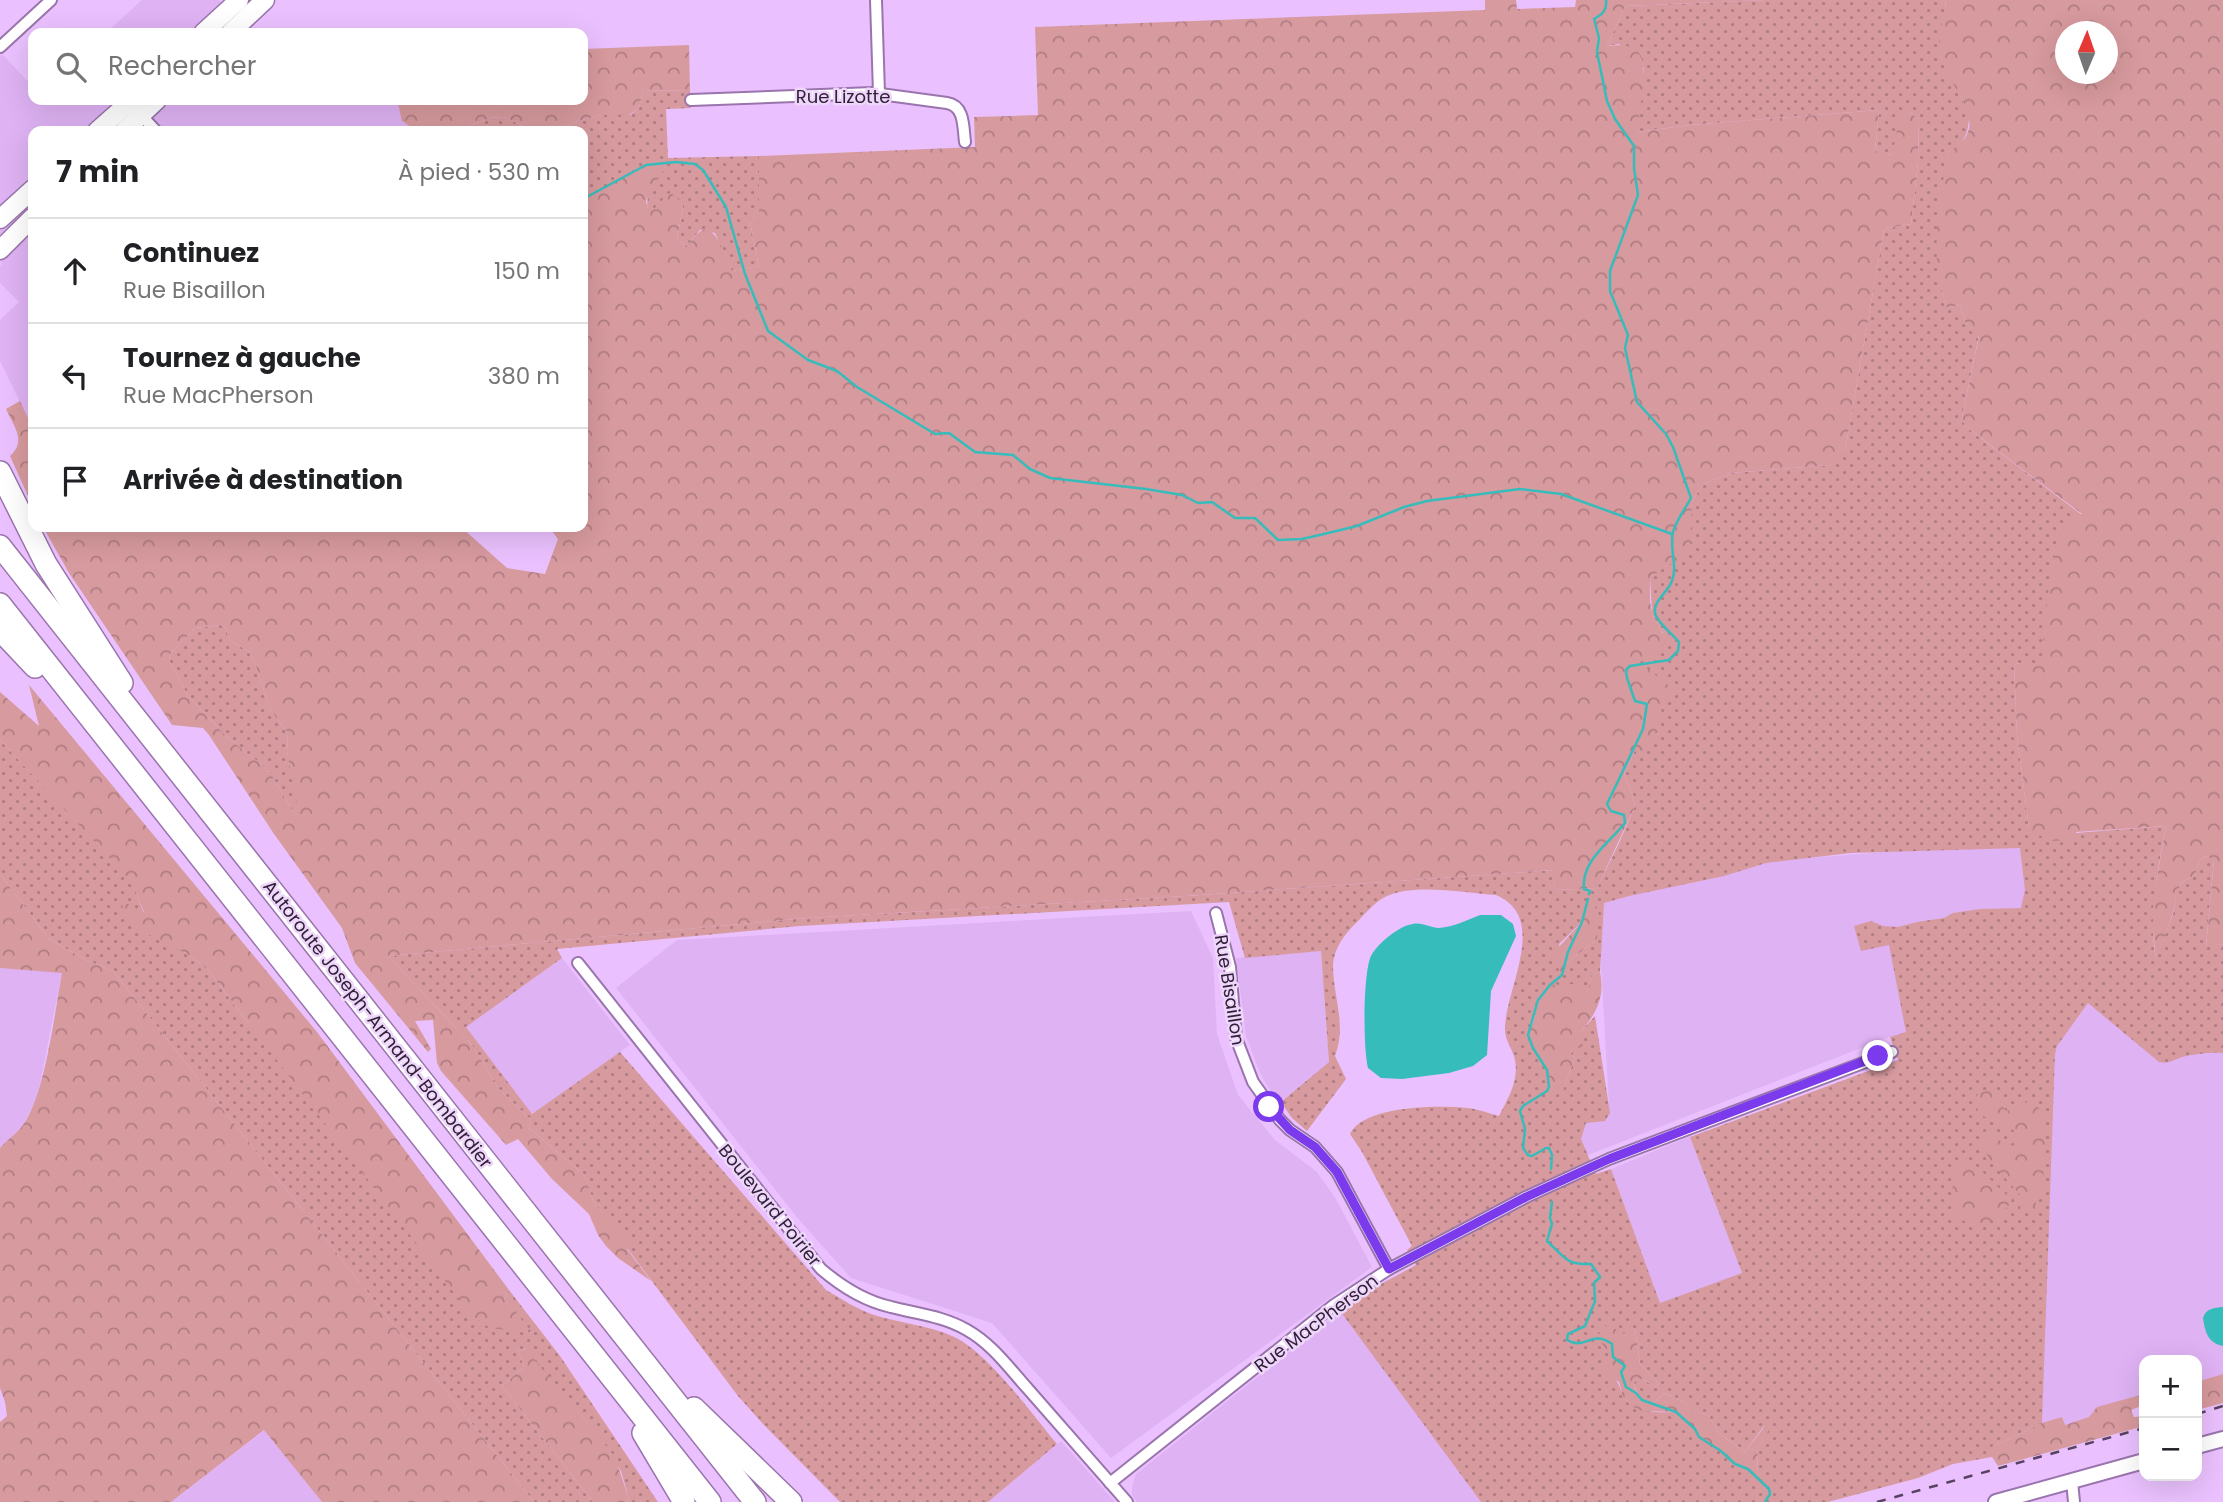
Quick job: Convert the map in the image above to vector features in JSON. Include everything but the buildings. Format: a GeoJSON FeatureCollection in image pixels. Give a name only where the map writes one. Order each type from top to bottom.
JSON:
{"type":"FeatureCollection","features":[{"type":"Feature","properties":{"kind":"highway"},"geometry":{"type":"LineString","coordinates":[[0,472],[28,528]]}},
{"type":"Feature","properties":{"kind":"highway"},"geometry":{"type":"LineString","coordinates":[[30,532],[46,564],[105,654],[162,751]]}},
{"type":"Feature","properties":{"kind":"highway","name":"Autoroute Joseph-Armand-Bombardier"},"geometry":{"type":"LineString","coordinates":[[0,546],[755,1502]]}},
{"type":"Feature","properties":{"kind":"highway","name":"Autoroute Joseph-Armand-Bombardier"},"geometry":{"type":"LineString","coordinates":[[0,604],[710,1502]]}},
{"type":"Feature","properties":{"kind":"highway"},"geometry":{"type":"LineString","coordinates":[[0,630],[104,735]]}},
{"type":"Feature","properties":{"kind":"highway"},"geometry":{"type":"LineString","coordinates":[[646,1364],[718,1430],[790,1502]]}},
{"type":"Feature","properties":{"kind":"highway"},"geometry":{"type":"LineString","coordinates":[[603,1365],[684,1502]]}},
{"type":"Feature","properties":{"kind":"main road"},"geometry":{"type":"LineString","coordinates":[[209,28],[239,0]]}},
{"type":"Feature","properties":{"kind":"main road"},"geometry":{"type":"LineString","coordinates":[[235,28],[265,0]]}},
{"type":"Feature","properties":{"kind":"main road"},"geometry":{"type":"LineString","coordinates":[[105,126],[136,107]]}},
{"type":"Feature","properties":{"kind":"main road"},"geometry":{"type":"LineString","coordinates":[[126,126],[136,107]]}},
{"type":"Feature","properties":{"kind":"main road"},"geometry":{"type":"LineString","coordinates":[[0,219],[28,194]]}},
{"type":"Feature","properties":{"kind":"main road"},"geometry":{"type":"LineString","coordinates":[[0,250],[28,222]]}},
{"type":"Feature","properties":{"kind":"street"},"geometry":{"type":"LineString","coordinates":[[0,47],[51,0]]}},
{"type":"Feature","properties":{"kind":"street"},"geometry":{"type":"LineString","coordinates":[[876,0],[879,93]]}},
{"type":"Feature","properties":{"kind":"street","name":"Rue Lizotte"},"geometry":{"type":"LineString","coordinates":[[691,100],[879,93],[954,104],[961,113],[965,142]]}},
{"type":"Feature","properties":{"kind":"street"},"geometry":{"type":"LineString","coordinates":[[136,107],[152,126]]}},
{"type":"Feature","properties":{"kind":"street","name":"Rue Bisaillon"},"geometry":{"type":"LineString","coordinates":[[1216,914],[1230,967],[1236,1038],[1253,1082],[1280,1120],[1315,1147],[1337,1172],[1389,1269]]}},
{"type":"Feature","properties":{"kind":"street","name":"Boulevard Poirier"},"geometry":{"type":"LineString","coordinates":[[578,963],[821,1269],[866,1299],[892,1308],[941,1318],[976,1336],[1003,1362],[1126,1502]]}},
{"type":"Feature","properties":{"kind":"street","name":"Rue MacPherson"},"geometry":{"type":"LineString","coordinates":[[1110,1483],[1334,1305],[1389,1269],[1526,1197],[1609,1159],[1892,1052]]}},
{"type":"Feature","properties":{"kind":"street"},"geometry":{"type":"LineString","coordinates":[[2202,1445],[2223,1439]]}},
{"type":"Feature","properties":{"kind":"street"},"geometry":{"type":"LineString","coordinates":[[1996,1502],[2139,1462]]}},
{"type":"Feature","properties":{"kind":"street"},"geometry":{"type":"LineString","coordinates":[[2072,1481],[2074,1502]]}},
{"type":"Feature","properties":{"kind":"shaded area"},"geometry":{"type":"Polygon","coordinates":[[[142,0],[219,0],[245,28],[111,28],[142,0]]]}},
{"type":"Feature","properties":{"kind":"shaded area"},"geometry":{"type":"Polygon","coordinates":[[[2,54],[28,82],[28,105],[398,105],[410,126],[28,126],[28,419],[0,361],[0,320],[19,302],[0,283],[2,54]]]}},
{"type":"Feature","properties":{"kind":"shaded area"},"geometry":{"type":"Polygon","coordinates":[[[2022,841],[2044,948],[1935,1043],[1889,1037],[1583,1157],[1576,1120],[1609,1105],[1596,875],[2022,841]]]}},
{"type":"Feature","properties":{"kind":"shaded area"},"geometry":{"type":"Polygon","coordinates":[[[1191,911],[1213,958],[1217,1034],[1238,1095],[1275,1140],[1317,1172],[1336,1199],[1372,1267],[1111,1458],[992,1323],[851,1278],[800,1221],[616,988],[677,940],[1191,911]]]}},
{"type":"Feature","properties":{"kind":"shaded area"},"geometry":{"type":"Polygon","coordinates":[[[1480,915],[1501,915],[1513,924],[1516,936],[1491,991],[1487,1055],[1473,1066],[1449,1073],[1402,1079],[1381,1078],[1368,1068],[1365,1044],[1365,994],[1371,956],[1389,936],[1408,925],[1445,927],[1480,915]]]}},
{"type":"Feature","properties":{"kind":"shaded area"},"geometry":{"type":"Polygon","coordinates":[[[1321,951],[1329,1062],[1278,1104],[1260,1073],[1246,1036],[1236,958],[1321,951]]]}},
{"type":"Feature","properties":{"kind":"shaded area"},"geometry":{"type":"Polygon","coordinates":[[[562,958],[630,1045],[532,1114],[466,1027],[562,958]]]}},
{"type":"Feature","properties":{"kind":"shaded area"},"geometry":{"type":"Polygon","coordinates":[[[0,968],[62,972],[34,1104],[23,1125],[0,1148],[0,968]]]}},
{"type":"Feature","properties":{"kind":"shaded area"},"geometry":{"type":"Polygon","coordinates":[[[2079,997],[2223,1038],[2223,1380],[2202,1386],[2202,1355],[2139,1355],[2139,1404],[2025,1437],[2050,1053],[2079,997]]]}},
{"type":"Feature","properties":{"kind":"shaded area"},"geometry":{"type":"Polygon","coordinates":[[[1691,1136],[1742,1274],[1660,1303],[1611,1169],[1691,1136]]]}},
{"type":"Feature","properties":{"kind":"shaded area"},"geometry":{"type":"Polygon","coordinates":[[[2223,1307],[2223,1346],[2208,1336],[2203,1318],[2208,1310],[2223,1307]]]}},
{"type":"Feature","properties":{"kind":"shaded area"},"geometry":{"type":"Polygon","coordinates":[[[1340,1311],[1481,1502],[1137,1502],[1132,1495],[1136,1474],[1340,1311]]]}},
{"type":"Feature","properties":{"kind":"shaded area"},"geometry":{"type":"Polygon","coordinates":[[[265,1430],[322,1502],[171,1502],[265,1430]]]}},
{"type":"Feature","properties":{"kind":"shaded area"},"geometry":{"type":"Polygon","coordinates":[[[1061,1441],[1115,1502],[988,1502],[1061,1441]]]}},
{"type":"Feature","properties":{"kind":"green space"},"geometry":{"type":"Polygon","coordinates":[[[1485,0],[1516,0],[1517,9],[1575,7],[1576,0],[1765,0],[1625,6],[1607,46],[1624,45],[1632,48],[1639,53],[1642,60],[1644,79],[1638,132],[1690,125],[1879,110],[1875,151],[1892,155],[1901,111],[1910,112],[1919,120],[1918,162],[1911,224],[1884,229],[1845,451],[1838,461],[1830,465],[1732,473],[1701,487],[1692,502],[1690,546],[1685,555],[1650,577],[1651,608],[1662,632],[1664,645],[1655,656],[1639,662],[1674,690],[1661,707],[1662,718],[1646,752],[1635,750],[1624,774],[1635,806],[1597,888],[1555,890],[1553,870],[1186,896],[807,918],[388,956],[472,1045],[498,1088],[531,1120],[529,1128],[584,1175],[593,1201],[633,1245],[627,1249],[651,1281],[618,1258],[606,1246],[589,1214],[552,1179],[518,1139],[506,1145],[441,1071],[437,1063],[433,1020],[415,1021],[431,1049],[428,1052],[355,963],[342,928],[274,834],[209,735],[203,728],[172,725],[69,573],[46,532],[467,532],[507,568],[545,574],[558,539],[553,532],[588,532],[588,196],[646,165],[663,163],[665,167],[646,201],[648,210],[653,210],[669,193],[674,195],[680,199],[683,206],[677,239],[686,246],[703,230],[708,230],[717,238],[732,271],[759,266],[750,222],[759,212],[759,156],[975,147],[974,117],[1038,115],[1035,27],[1485,10],[1485,0]],[[220,625],[195,628],[170,654],[169,660],[188,696],[227,737],[272,775],[293,812],[298,810],[287,752],[288,733],[271,711],[249,652],[230,640],[225,627],[220,625]]]}},
{"type":"Feature","properties":{"kind":"green space"},"geometry":{"type":"Polygon","coordinates":[[[1765,0],[1946,0],[1940,55],[1970,115],[1967,132],[1960,146],[1948,152],[1938,231],[1939,270],[1947,308],[1960,305],[1965,322],[1979,335],[1962,417],[1965,426],[2082,515],[2065,527],[2045,627],[2042,667],[2014,663],[2017,735],[2029,828],[2076,839],[2075,833],[2166,826],[2154,909],[2156,959],[2181,883],[2195,875],[2200,860],[2207,856],[2214,859],[2206,946],[2223,944],[2223,1053],[2197,1054],[2159,1062],[2088,1003],[2057,1046],[2042,1423],[1992,1447],[1992,1457],[1953,1464],[1918,1478],[1828,1502],[1481,1502],[1340,1311],[1370,1290],[1416,1265],[1407,1250],[1412,1246],[1350,1134],[1358,1124],[1370,1117],[1403,1109],[1455,1107],[1499,1116],[1512,1089],[1516,1068],[1505,1029],[1523,937],[1520,920],[1512,906],[1496,895],[1423,889],[1395,893],[1376,903],[1347,932],[1340,942],[1333,965],[1340,1022],[1335,1056],[1346,1079],[1307,1131],[1292,1118],[1281,1102],[1329,1062],[1321,951],[1245,958],[1229,902],[800,926],[557,949],[562,958],[466,1027],[532,1114],[620,1052],[826,1290],[867,1313],[933,1329],[966,1344],[1008,1384],[1057,1444],[988,1502],[840,1502],[738,1396],[627,1248],[632,1245],[593,1201],[584,1175],[529,1128],[531,1120],[498,1088],[472,1045],[388,956],[807,918],[1186,896],[1554,870],[1555,890],[1597,888],[1635,806],[1624,774],[1635,750],[1638,662],[1663,633],[1652,614],[1650,577],[1671,562],[1690,517],[1692,502],[1701,487],[1708,482],[1732,473],[1830,465],[1845,451],[1884,229],[1911,224],[1918,162],[1919,120],[1910,112],[1893,155],[1875,152],[1879,110],[1690,125],[1637,132],[1644,68],[1619,44],[1607,46],[1625,6],[1765,0]],[[2020,848],[1851,853],[1766,863],[1724,876],[1604,903],[1600,972],[1592,976],[1587,991],[1583,992],[1572,984],[1535,1007],[1528,1035],[1547,1070],[1549,1087],[1563,1090],[1575,1057],[1571,1055],[1572,1049],[1577,1047],[1581,1031],[1595,1016],[1610,1113],[1605,1121],[1586,1123],[1581,1139],[1596,1174],[1611,1169],[1660,1303],[1742,1273],[1690,1137],[1898,1060],[1890,1037],[1906,1032],[1889,945],[1861,951],[1854,926],[1871,921],[1883,926],[1898,927],[1944,918],[1953,913],[2021,908],[2025,890],[2020,848]],[[1588,900],[1582,922],[1559,944],[1565,964],[1597,939],[1588,900]],[[1635,1329],[1621,1334],[1613,1357],[1612,1375],[1627,1401],[1646,1411],[1676,1412],[1695,1429],[1699,1437],[1735,1464],[1757,1476],[1758,1448],[1769,1428],[1764,1426],[1745,1452],[1719,1433],[1708,1415],[1688,1409],[1686,1403],[1664,1393],[1653,1404],[1645,1401],[1638,1394],[1634,1382],[1643,1379],[1655,1387],[1659,1384],[1640,1364],[1635,1329]]]}},
{"type":"Feature","properties":{"kind":"green space"},"geometry":{"type":"Polygon","coordinates":[[[1946,0],[2223,0],[2223,944],[2206,947],[2214,860],[2207,856],[2200,860],[2195,875],[2181,883],[2156,961],[2153,900],[2166,826],[2076,832],[2076,840],[2048,841],[2029,828],[2017,735],[2014,663],[2042,666],[2048,593],[2055,553],[2065,527],[2082,514],[1965,426],[1962,417],[1979,336],[1965,322],[1960,305],[1947,308],[1938,270],[1937,231],[1948,152],[1962,141],[1969,130],[1969,118],[1965,105],[1944,67],[1939,40],[1946,0]]]}},
{"type":"Feature","properties":{"kind":"green space"},"geometry":{"type":"Polygon","coordinates":[[[689,45],[690,90],[643,91],[639,108],[629,115],[601,115],[566,126],[523,126],[504,117],[490,118],[469,126],[409,126],[402,121],[398,105],[588,105],[588,49],[689,45]]]}},
{"type":"Feature","properties":{"kind":"green space"},"geometry":{"type":"Polygon","coordinates":[[[690,90],[691,108],[666,109],[668,158],[759,156],[759,212],[750,222],[759,266],[732,271],[715,233],[700,230],[686,246],[677,239],[683,206],[648,211],[649,193],[665,167],[645,165],[588,196],[588,126],[566,126],[601,115],[630,115],[639,108],[643,91],[690,90]]]}},
{"type":"Feature","properties":{"kind":"green space"},"geometry":{"type":"Polygon","coordinates":[[[504,117],[523,126],[469,126],[490,118],[504,117]]]}},
{"type":"Feature","properties":{"kind":"green space"},"geometry":{"type":"Polygon","coordinates":[[[20,401],[28,418],[28,496],[10,456],[18,445],[18,439],[6,409],[20,401]]]}},
{"type":"Feature","properties":{"kind":"green space"},"geometry":{"type":"Polygon","coordinates":[[[220,625],[225,627],[230,640],[249,652],[271,711],[288,733],[287,752],[299,810],[293,812],[272,775],[227,737],[188,696],[169,660],[170,654],[195,628],[220,625]]]}},
{"type":"Feature","properties":{"kind":"green space"},"geometry":{"type":"Polygon","coordinates":[[[29,685],[317,1032],[509,1290],[504,1299],[533,1333],[490,1328],[471,1315],[208,970],[189,955],[130,925],[120,900],[144,912],[131,881],[0,740],[0,692],[39,726],[29,685]]]}},
{"type":"Feature","properties":{"kind":"green space"},"geometry":{"type":"Polygon","coordinates":[[[0,740],[132,881],[144,914],[162,940],[189,955],[208,970],[246,1020],[513,1330],[532,1333],[504,1299],[509,1290],[560,1356],[658,1502],[626,1502],[629,1499],[621,1471],[584,1418],[560,1394],[526,1349],[518,1350],[524,1367],[502,1386],[593,1502],[534,1502],[113,971],[86,960],[49,939],[0,874],[0,740]]]}},
{"type":"Feature","properties":{"kind":"green space"},"geometry":{"type":"Polygon","coordinates":[[[0,874],[49,939],[86,960],[113,971],[534,1502],[322,1502],[264,1430],[171,1502],[0,1502],[0,1422],[7,1416],[0,1388],[0,1148],[23,1125],[31,1111],[48,1052],[62,973],[0,968],[0,874]]]}},
{"type":"Feature","properties":{"kind":"green space"},"geometry":{"type":"Polygon","coordinates":[[[1588,899],[1598,911],[1597,939],[1565,964],[1562,975],[1555,963],[1555,951],[1582,922],[1588,899]]]}},
{"type":"Feature","properties":{"kind":"green space"},"geometry":{"type":"Polygon","coordinates":[[[1600,972],[1600,997],[1595,1011],[1581,1031],[1583,1047],[1572,1049],[1571,1055],[1575,1057],[1563,1090],[1554,1097],[1547,1091],[1548,1075],[1530,1042],[1529,1033],[1537,1005],[1550,985],[1573,984],[1587,991],[1592,976],[1600,972]]]}},
{"type":"Feature","properties":{"kind":"green space"},"geometry":{"type":"Polygon","coordinates":[[[1991,1088],[2006,1111],[2032,1099],[2046,1118],[2043,1184],[2033,1211],[2020,1214],[2021,1196],[1979,1143],[1980,1137],[1988,1129],[2005,1144],[2019,1145],[2015,1131],[1979,1114],[1975,1101],[1977,1095],[1991,1088]]]}},
{"type":"Feature","properties":{"kind":"green space"},"geometry":{"type":"Polygon","coordinates":[[[1956,1161],[1962,1164],[1972,1162],[2012,1200],[2000,1215],[1981,1223],[1954,1218],[1951,1199],[1956,1161]]]}},
{"type":"Feature","properties":{"kind":"green space"},"geometry":{"type":"Polygon","coordinates":[[[1608,1324],[1621,1333],[1635,1329],[1640,1364],[1659,1384],[1655,1387],[1643,1379],[1637,1379],[1634,1383],[1636,1391],[1645,1401],[1653,1404],[1664,1393],[1686,1403],[1689,1409],[1708,1415],[1719,1433],[1745,1452],[1765,1426],[1770,1428],[1758,1448],[1757,1477],[1699,1437],[1695,1429],[1676,1412],[1642,1411],[1633,1407],[1623,1397],[1619,1382],[1607,1374],[1603,1367],[1613,1357],[1596,1337],[1608,1324]]]}},
{"type":"Feature","properties":{"kind":"green space"},"geometry":{"type":"Polygon","coordinates":[[[527,1349],[560,1393],[615,1457],[629,1499],[626,1502],[593,1502],[502,1386],[524,1367],[518,1350],[527,1349]]]}},
{"type":"Feature","properties":{"kind":"green space"},"geometry":{"type":"Polygon","coordinates":[[[2223,1374],[2223,1403],[2202,1409],[2202,1380],[2223,1374]]]}},
{"type":"Feature","properties":{"kind":"green space"},"geometry":{"type":"Polygon","coordinates":[[[2139,1395],[2139,1407],[2131,1410],[2134,1417],[2139,1416],[2139,1427],[1998,1466],[1992,1457],[1992,1447],[2042,1423],[2062,1417],[2065,1425],[2089,1417],[2097,1407],[2139,1395]]]}},
{"type":"Feature","properties":{"kind":"waterway"},"geometry":{"type":"LineString","coordinates":[[1589,894],[1590,891],[1584,889],[1584,879],[1591,861],[1625,823],[1624,815],[1611,811],[1607,804],[1643,729],[1647,704],[1635,701],[1626,670],[1630,666],[1669,660],[1678,651],[1679,642],[1658,620],[1655,609],[1674,575],[1673,532],[1691,498],[1666,434],[1637,402],[1625,348],[1628,335],[1610,291],[1610,271],[1638,195],[1634,146],[1615,119],[1607,101],[1597,52],[1599,38],[1594,19],[1604,11],[1606,0]]}},
{"type":"Feature","properties":{"kind":"waterway"},"geometry":{"type":"LineString","coordinates":[[588,196],[646,165],[676,162],[695,164],[703,170],[726,207],[745,274],[768,331],[808,360],[837,371],[857,387],[935,434],[949,433],[975,452],[1013,455],[1030,469],[1050,478],[1146,489],[1182,495],[1198,503],[1212,502],[1235,518],[1255,518],[1278,540],[1302,539],[1357,526],[1427,501],[1520,489],[1561,494],[1672,534]]}},
{"type":"Feature","properties":{"kind":"waterway"},"geometry":{"type":"LineString","coordinates":[[1551,1169],[1552,1155],[1549,1148],[1532,1156],[1523,1148],[1525,1129],[1520,1111],[1549,1087],[1547,1070],[1528,1035],[1538,1000],[1562,975],[1588,899]]}},
{"type":"Feature","properties":{"kind":"waterway"},"geometry":{"type":"LineString","coordinates":[[1552,1202],[1552,1224],[1547,1241],[1571,1261],[1591,1264],[1600,1277],[1594,1283],[1595,1301],[1585,1326],[1568,1334],[1567,1340],[1579,1343],[1599,1339],[1612,1344],[1613,1357],[1625,1366],[1621,1372],[1626,1387],[1642,1400],[1676,1412],[1695,1429],[1699,1437],[1735,1464],[1748,1469],[1769,1489],[1770,1494],[1765,1502]]}},
{"type":"Feature","properties":{"kind":"railway"},"geometry":{"type":"LineString","coordinates":[[2202,1412],[2223,1406]]}},
{"type":"Feature","properties":{"kind":"railway"},"geometry":{"type":"LineString","coordinates":[[1877,1502],[2139,1429]]}},
{"type":"Feature","properties":{"kind":"route"},"geometry":{"type":"LineString","coordinates":[[1269,1107],[1290,1130],[1315,1147],[1337,1172],[1389,1269],[1526,1197],[1609,1159],[1878,1056]]}}]}
